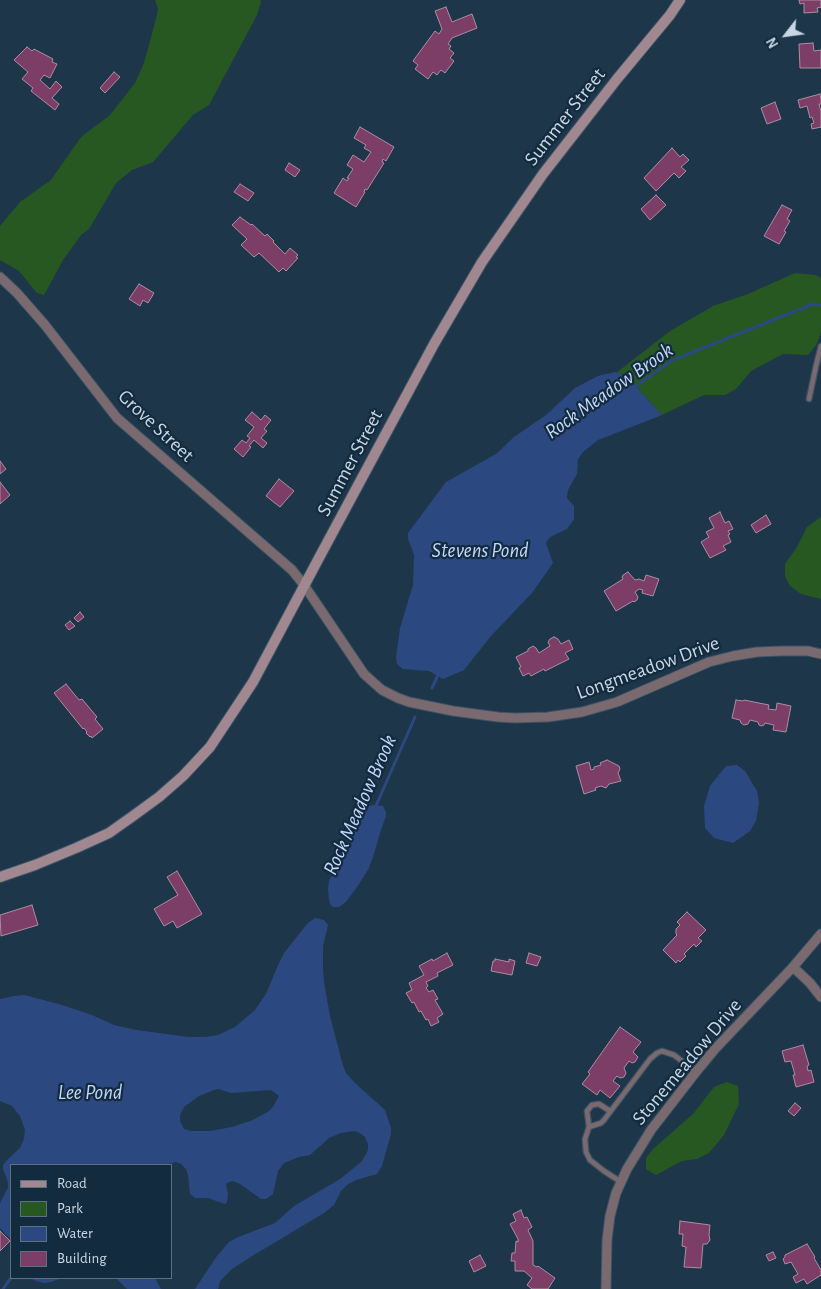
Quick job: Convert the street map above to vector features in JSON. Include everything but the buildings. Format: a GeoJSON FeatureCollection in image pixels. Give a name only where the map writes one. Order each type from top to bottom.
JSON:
{"type":"FeatureCollection","features":[{"type":"Feature","properties":{"kind":"main road","name":"Summer Street"},"geometry":{"type":"LineString","coordinates":[[0,877],[68,852],[108,833],[133,816],[183,776],[210,747],[254,682],[434,344],[482,262],[543,174],[680,0]]}},
{"type":"Feature","properties":{"kind":"street","name":"Grove Street"},"geometry":{"type":"LineString","coordinates":[[0,277],[45,325],[118,418],[278,557],[304,585]]}},
{"type":"Feature","properties":{"kind":"street","name":"Longmeadow Drive"},"geometry":{"type":"LineString","coordinates":[[304,585],[357,664],[372,682],[387,693],[398,698],[454,712],[515,718],[565,715],[617,702],[709,662],[733,656],[757,652],[782,651],[808,651],[821,654]]}},
{"type":"Feature","properties":{"kind":"street","name":"Stonemeadow Drive"},"geometry":{"type":"LineString","coordinates":[[606,1289],[608,1228],[613,1204],[627,1169],[651,1130],[696,1072],[821,934]]}},
{"type":"Feature","properties":{"kind":"street"},"geometry":{"type":"LineString","coordinates":[[793,967],[821,997]]}},
{"type":"Feature","properties":{"kind":"lane"},"geometry":{"type":"LineString","coordinates":[[809,399],[821,346]]}},
{"type":"Feature","properties":{"kind":"lane"},"geometry":{"type":"LineString","coordinates":[[589,1126],[601,1124],[650,1058],[657,1053],[662,1051],[674,1055],[696,1072]]}},
{"type":"Feature","properties":{"kind":"lane"},"geometry":{"type":"LineString","coordinates":[[610,1111],[599,1104],[592,1105],[588,1111],[589,1126],[586,1152],[590,1160],[621,1182]]}},
{"type":"Feature","properties":{"kind":"green space"},"geometry":{"type":"Polygon","coordinates":[[[155,0],[260,0],[261,2],[257,15],[209,105],[193,115],[153,162],[132,170],[116,183],[89,229],[81,235],[63,260],[44,295],[37,293],[19,271],[0,260],[0,226],[20,202],[51,180],[81,137],[110,115],[135,83],[144,63],[156,19],[158,9],[155,0]]]}},
{"type":"Feature","properties":{"kind":"green space"},"geometry":{"type":"Polygon","coordinates":[[[795,273],[816,275],[821,278],[821,331],[817,344],[808,355],[783,354],[751,371],[736,389],[725,395],[704,395],[662,415],[626,376],[616,373],[670,331],[713,306],[748,294],[795,273]]]}},
{"type":"Feature","properties":{"kind":"green space"},"geometry":{"type":"Polygon","coordinates":[[[821,517],[821,599],[801,594],[790,586],[785,576],[785,564],[797,547],[807,527],[821,517]]]}},
{"type":"Feature","properties":{"kind":"green space"},"geometry":{"type":"Polygon","coordinates":[[[727,1082],[738,1086],[739,1104],[724,1135],[709,1153],[697,1159],[682,1161],[656,1175],[646,1169],[646,1158],[653,1149],[693,1114],[714,1087],[727,1082]]]}},
{"type":"Feature","properties":{"kind":"water","name":"Stevens Pond"},"geometry":{"type":"Polygon","coordinates":[[[615,372],[626,376],[662,415],[598,440],[583,452],[578,459],[577,474],[568,490],[567,498],[574,506],[574,519],[567,529],[550,537],[546,543],[553,563],[532,593],[491,636],[464,670],[443,679],[429,671],[403,669],[397,664],[396,657],[400,628],[413,585],[414,555],[408,539],[408,533],[446,482],[496,454],[514,437],[546,415],[575,388],[598,376],[615,372]]]}},
{"type":"Feature","properties":{"kind":"water"},"geometry":{"type":"Polygon","coordinates":[[[737,765],[745,771],[757,791],[759,803],[756,821],[750,831],[733,843],[714,838],[705,828],[704,806],[710,786],[726,766],[737,765]]]}},
{"type":"Feature","properties":{"kind":"water"},"geometry":{"type":"Polygon","coordinates":[[[369,806],[383,806],[386,816],[369,868],[346,902],[339,907],[333,907],[329,900],[329,881],[348,845],[358,818],[369,806]]]}},
{"type":"Feature","properties":{"kind":"water","name":"Lee Pond"},"geometry":{"type":"Polygon","coordinates":[[[315,918],[324,920],[328,925],[323,946],[324,982],[330,1016],[342,1062],[346,1073],[385,1110],[391,1128],[382,1166],[377,1174],[356,1180],[347,1185],[341,1191],[334,1205],[232,1269],[220,1281],[218,1289],[195,1289],[217,1256],[229,1242],[275,1223],[294,1206],[340,1179],[361,1162],[365,1156],[368,1144],[365,1137],[354,1131],[341,1133],[329,1138],[310,1155],[284,1163],[278,1171],[273,1194],[266,1199],[261,1199],[240,1184],[233,1181],[229,1182],[226,1184],[228,1194],[225,1204],[208,1198],[195,1198],[190,1194],[186,1169],[176,1162],[169,1164],[10,1164],[10,1239],[0,1228],[0,1203],[8,1188],[3,1165],[20,1148],[25,1130],[20,1116],[12,1106],[0,1101],[0,999],[24,995],[59,1004],[114,1025],[136,1030],[189,1037],[218,1035],[235,1027],[255,1010],[266,994],[284,953],[307,924],[315,918]],[[218,1089],[214,1090],[199,1096],[184,1107],[180,1115],[180,1121],[184,1129],[210,1131],[232,1127],[253,1120],[273,1107],[279,1096],[271,1090],[231,1093],[218,1089]]]}},
{"type":"Feature","properties":{"kind":"water"},"geometry":{"type":"Polygon","coordinates":[[[32,1279],[59,1279],[44,1283],[32,1279]]]}},
{"type":"Feature","properties":{"kind":"water"},"geometry":{"type":"Polygon","coordinates":[[[117,1279],[156,1279],[161,1289],[127,1289],[117,1279]]]}},
{"type":"Feature","properties":{"kind":"waterway","name":"Rock Meadow Brook"},"geometry":{"type":"LineString","coordinates":[[632,389],[671,361],[813,304],[821,305]]}},
{"type":"Feature","properties":{"kind":"waterway","name":"Rock Meadow Brook"},"geometry":{"type":"LineString","coordinates":[[432,688],[439,673]]}},
{"type":"Feature","properties":{"kind":"waterway","name":"Rock Meadow Brook"},"geometry":{"type":"LineString","coordinates":[[375,808],[415,717]]}},
{"type":"Feature","properties":{"kind":"waterway","name":"Rock Meadow Brook"},"geometry":{"type":"LineString","coordinates":[[3,1289],[10,1279]]}}]}
